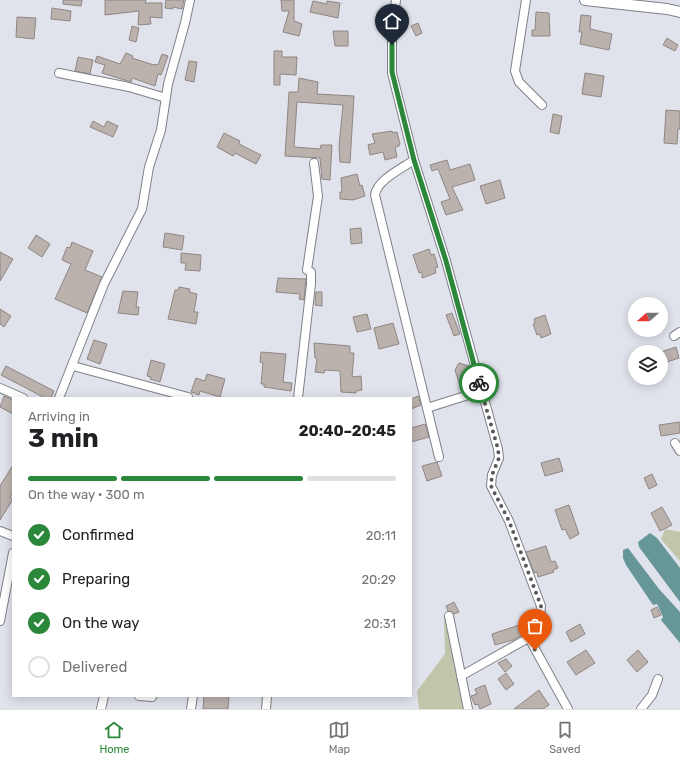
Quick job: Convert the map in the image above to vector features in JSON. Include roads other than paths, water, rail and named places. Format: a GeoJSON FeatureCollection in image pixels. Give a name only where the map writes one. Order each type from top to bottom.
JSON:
{"type":"FeatureCollection","features":[{"type":"Feature","properties":{"kind":"street"},"geometry":{"type":"LineString","coordinates":[[59,397],[73,366],[104,284],[142,209],[149,166],[161,130],[166,98],[190,0]]}},
{"type":"Feature","properties":{"kind":"street"},"geometry":{"type":"LineString","coordinates":[[396,0],[392,31],[392,72],[414,160],[446,261],[498,449],[499,458],[492,475],[491,486],[509,521],[541,606],[539,632],[461,676]]}},
{"type":"Feature","properties":{"kind":"street"},"geometry":{"type":"LineString","coordinates":[[526,0],[515,71],[519,82],[542,105]]}},
{"type":"Feature","properties":{"kind":"street"},"geometry":{"type":"LineString","coordinates":[[585,0],[638,3],[680,12]]}},
{"type":"Feature","properties":{"kind":"street"},"geometry":{"type":"LineString","coordinates":[[59,73],[128,87],[166,98]]}},
{"type":"Feature","properties":{"kind":"street"},"geometry":{"type":"LineString","coordinates":[[414,160],[397,173],[382,181],[376,188],[375,195],[403,317],[428,408],[439,457]]}},
{"type":"Feature","properties":{"kind":"street"},"geometry":{"type":"LineString","coordinates":[[298,397],[312,284],[311,272],[307,270],[318,196],[314,163]]}},
{"type":"Feature","properties":{"kind":"street"},"geometry":{"type":"LineString","coordinates":[[73,366],[188,397]]}},
{"type":"Feature","properties":{"kind":"street"},"geometry":{"type":"LineString","coordinates":[[0,388],[21,397]]}},
{"type":"Feature","properties":{"kind":"street"},"geometry":{"type":"LineString","coordinates":[[428,408],[481,390]]}},
{"type":"Feature","properties":{"kind":"street"},"geometry":{"type":"LineString","coordinates":[[675,443],[680,451]]}},
{"type":"Feature","properties":{"kind":"street"},"geometry":{"type":"LineString","coordinates":[[0,531],[12,536]]}},
{"type":"Feature","properties":{"kind":"street"},"geometry":{"type":"LineString","coordinates":[[0,621],[12,558]]}},
{"type":"Feature","properties":{"kind":"street"},"geometry":{"type":"LineString","coordinates":[[449,616],[468,709]]}},
{"type":"Feature","properties":{"kind":"street"},"geometry":{"type":"LineString","coordinates":[[529,638],[568,709]]}},
{"type":"Feature","properties":{"kind":"street"},"geometry":{"type":"LineString","coordinates":[[641,709],[652,695],[658,679]]}},
{"type":"Feature","properties":{"kind":"street"},"geometry":{"type":"LineString","coordinates":[[101,709],[104,697]]}},
{"type":"Feature","properties":{"kind":"street"},"geometry":{"type":"LineString","coordinates":[[191,709],[193,697]]}},
{"type":"Feature","properties":{"kind":"street"},"geometry":{"type":"LineString","coordinates":[[266,709],[267,697]]}},
{"type":"Feature","properties":{"kind":"water"},"geometry":{"type":"Polygon","coordinates":[[[650,533],[657,538],[680,568],[680,602],[639,547],[638,542],[650,533]]]}},
{"type":"Feature","properties":{"kind":"water"},"geometry":{"type":"Polygon","coordinates":[[[628,548],[659,589],[680,612],[680,643],[661,620],[663,617],[657,604],[653,605],[626,565],[623,558],[623,550],[628,548]]]}}]}
